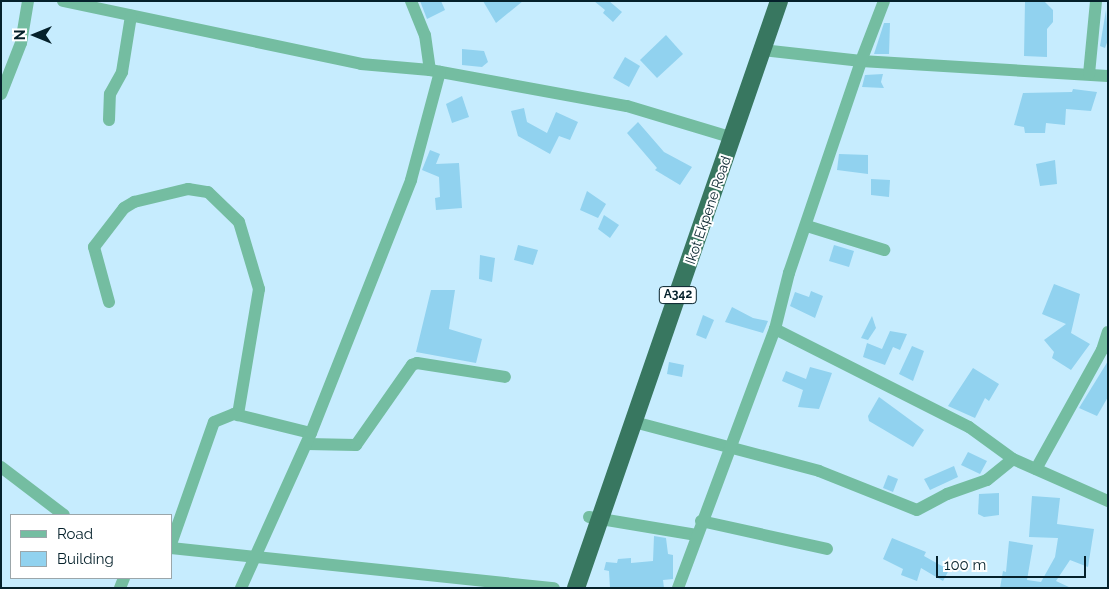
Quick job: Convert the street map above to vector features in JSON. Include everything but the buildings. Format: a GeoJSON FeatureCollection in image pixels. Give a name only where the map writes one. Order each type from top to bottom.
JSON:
{"type":"FeatureCollection","features":[{"type":"Feature","properties":{"kind":"highway","name":"Ikot Ekpene Road"},"geometry":{"type":"LineString","coordinates":[[564,588],[634,422],[728,136],[767,1]]}},
{"type":"Feature","properties":{"kind":"highway","name":"Ikot Ekpene Road"},"geometry":{"type":"LineString","coordinates":[[576,588],[594,518],[728,136],[779,1]]}},
{"type":"Feature","properties":{"kind":"street"},"geometry":{"type":"LineString","coordinates":[[1,94],[21,44],[28,1]]}},
{"type":"Feature","properties":{"kind":"street"},"geometry":{"type":"LineString","coordinates":[[63,1],[361,64],[435,71],[626,106],[728,136]]}},
{"type":"Feature","properties":{"kind":"street"},"geometry":{"type":"LineString","coordinates":[[240,588],[258,556],[309,439],[412,180],[435,71],[425,36],[411,1]]}},
{"type":"Feature","properties":{"kind":"street"},"geometry":{"type":"LineString","coordinates":[[678,588],[696,534],[732,445],[775,329],[789,273],[807,226],[860,61],[884,1]]}},
{"type":"Feature","properties":{"kind":"street"},"geometry":{"type":"LineString","coordinates":[[1088,74],[1096,1]]}},
{"type":"Feature","properties":{"kind":"street"},"geometry":{"type":"LineString","coordinates":[[108,120],[110,94],[122,72],[132,16]]}},
{"type":"Feature","properties":{"kind":"street"},"geometry":{"type":"LineString","coordinates":[[762,50],[860,61],[1108,76]]}},
{"type":"Feature","properties":{"kind":"street"},"geometry":{"type":"LineString","coordinates":[[108,302],[94,247],[124,208],[134,202],[188,189],[208,192],[239,222],[259,289],[238,415]]}},
{"type":"Feature","properties":{"kind":"street"},"geometry":{"type":"LineString","coordinates":[[807,226],[884,250]]}},
{"type":"Feature","properties":{"kind":"street"},"geometry":{"type":"LineString","coordinates":[[775,329],[969,427],[1013,459],[1108,501]]}},
{"type":"Feature","properties":{"kind":"street"},"geometry":{"type":"LineString","coordinates":[[1036,469],[1102,350],[1108,332]]}},
{"type":"Feature","properties":{"kind":"street"},"geometry":{"type":"LineString","coordinates":[[172,541],[214,422],[238,415],[309,439],[356,445],[412,365],[417,363],[505,377]]}},
{"type":"Feature","properties":{"kind":"street"},"geometry":{"type":"LineString","coordinates":[[634,422],[732,445],[819,470],[917,510],[947,494],[987,480],[1013,459]]}},
{"type":"Feature","properties":{"kind":"street"},"geometry":{"type":"LineString","coordinates":[[1,467],[63,514]]}},
{"type":"Feature","properties":{"kind":"street"},"geometry":{"type":"LineString","coordinates":[[594,518],[696,534]]}},
{"type":"Feature","properties":{"kind":"street"},"geometry":{"type":"LineString","coordinates":[[701,521],[827,549]]}},
{"type":"Feature","properties":{"kind":"street"},"geometry":{"type":"LineString","coordinates":[[172,548],[554,588]]}}]}
